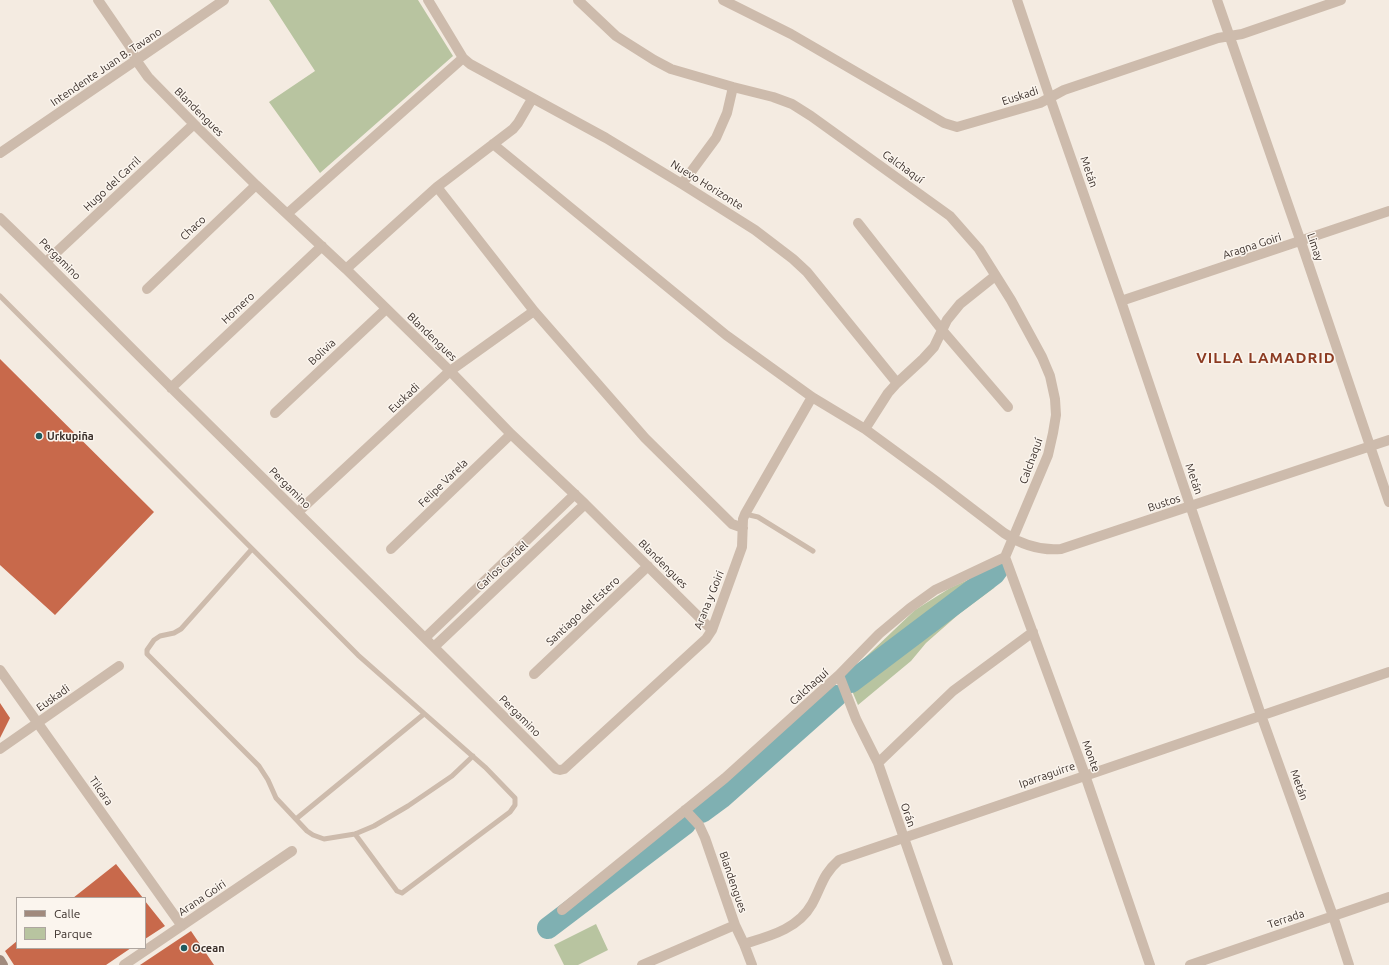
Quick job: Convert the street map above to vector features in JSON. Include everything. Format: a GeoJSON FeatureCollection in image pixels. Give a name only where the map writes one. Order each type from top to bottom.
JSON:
{"type":"FeatureCollection","features":[{"type":"Feature","properties":{"kind":"main road"},"geometry":{"type":"LineString","coordinates":[[0,960],[3,965]]}},
{"type":"Feature","properties":{"kind":"street","name":"Blandengues"},"geometry":{"type":"LineString","coordinates":[[98,0],[131,48],[136,60],[148,77],[256,185],[346,269],[450,371],[511,434],[575,494],[712,630]]}},
{"type":"Feature","properties":{"kind":"street","name":"Intendente Juan B. Tavano"},"geometry":{"type":"LineString","coordinates":[[0,153],[224,0]]}},
{"type":"Feature","properties":{"kind":"street"},"geometry":{"type":"LineString","coordinates":[[288,214],[463,58],[428,0]]}},
{"type":"Feature","properties":{"kind":"street","name":"Calchaquí"},"geometry":{"type":"LineString","coordinates":[[562,910],[725,778],[839,675],[879,634],[910,608],[935,590],[1005,557],[1048,455],[1054,433],[1056,415],[1055,399],[1050,376],[1042,357],[1011,300],[979,249],[950,216],[792,104],[773,97],[671,69],[616,36],[578,0]]}},
{"type":"Feature","properties":{"kind":"street","name":"Euskadi"},"geometry":{"type":"LineString","coordinates":[[723,0],[736,3],[950,126],[957,127],[1040,103],[1064,90],[1218,38],[1242,34],[1341,0]]}},
{"type":"Feature","properties":{"kind":"street","name":"Metán"},"geometry":{"type":"LineString","coordinates":[[1017,0],[1191,506],[1261,715],[1349,965]]}},
{"type":"Feature","properties":{"kind":"street","name":"Limay"},"geometry":{"type":"LineString","coordinates":[[1217,0],[1389,502]]}},
{"type":"Feature","properties":{"kind":"street","name":"Nuevo Horizonte"},"geometry":{"type":"LineString","coordinates":[[463,58],[470,64],[532,99],[606,138],[682,184],[755,230],[793,258],[897,383]]}},
{"type":"Feature","properties":{"kind":"street"},"geometry":{"type":"LineString","coordinates":[[682,184],[716,138],[727,113],[734,87]]}},
{"type":"Feature","properties":{"kind":"street"},"geometry":{"type":"LineString","coordinates":[[346,269],[437,187],[518,123],[532,99]]}},
{"type":"Feature","properties":{"kind":"street","name":"Hugo del Carril"},"geometry":{"type":"LineString","coordinates":[[46,262],[194,124]]}},
{"type":"Feature","properties":{"kind":"street","name":"Bustos"},"geometry":{"type":"LineString","coordinates":[[493,144],[726,335],[812,397],[864,429],[1013,540],[1035,548],[1048,550],[1061,549],[1389,440]]}},
{"type":"Feature","properties":{"kind":"street","name":"Chaco"},"geometry":{"type":"LineString","coordinates":[[147,289],[256,185]]}},
{"type":"Feature","properties":{"kind":"street"},"geometry":{"type":"LineString","coordinates":[[437,187],[534,311],[645,438],[732,524],[743,528]]}},
{"type":"Feature","properties":{"kind":"street","name":"Aragna Goiri"},"geometry":{"type":"LineString","coordinates":[[1121,301],[1389,212]]}},
{"type":"Feature","properties":{"kind":"street","name":"Pergamino"},"geometry":{"type":"LineString","coordinates":[[0,218],[46,262],[171,388],[426,637],[556,769],[564,769]]}},
{"type":"Feature","properties":{"kind":"street"},"geometry":{"type":"LineString","coordinates":[[858,223],[942,330],[1008,407]]}},
{"type":"Feature","properties":{"kind":"street","name":"Homero"},"geometry":{"type":"LineString","coordinates":[[171,388],[322,246]]}},
{"type":"Feature","properties":{"kind":"street"},"geometry":{"type":"LineString","coordinates":[[864,429],[888,393],[934,347],[946,320],[960,304],[995,276]]}},
{"type":"Feature","properties":{"kind":"street","name":"Bolivia"},"geometry":{"type":"LineString","coordinates":[[275,413],[386,309]]}},
{"type":"Feature","properties":{"kind":"street","name":"Euskadi"},"geometry":{"type":"LineString","coordinates":[[298,512],[450,371],[534,311]]}},
{"type":"Feature","properties":{"kind":"street","name":"Arana y Goiri"},"geometry":{"type":"LineString","coordinates":[[564,769],[706,639],[712,630],[742,547],[743,519],[745,514],[812,397]]}},
{"type":"Feature","properties":{"kind":"street","name":"Felipe Varela"},"geometry":{"type":"LineString","coordinates":[[391,549],[511,434]]}},
{"type":"Feature","properties":{"kind":"street","name":"Carlos Gardel"},"geometry":{"type":"LineString","coordinates":[[426,637],[575,494]]}},
{"type":"Feature","properties":{"kind":"street","name":"Carlos Gardel"},"geometry":{"type":"LineString","coordinates":[[435,646],[585,504]]}},
{"type":"Feature","properties":{"kind":"street","name":"Monte"},"geometry":{"type":"LineString","coordinates":[[1005,557],[1085,775],[1150,965]]}},
{"type":"Feature","properties":{"kind":"street","name":"Santiago del Estero"},"geometry":{"type":"LineString","coordinates":[[534,674],[648,566]]}},
{"type":"Feature","properties":{"kind":"street"},"geometry":{"type":"LineString","coordinates":[[878,763],[953,691],[1033,632]]}},
{"type":"Feature","properties":{"kind":"street","name":"Euskadi"},"geometry":{"type":"LineString","coordinates":[[0,749],[119,666]]}},
{"type":"Feature","properties":{"kind":"street","name":"Tilcara"},"geometry":{"type":"LineString","coordinates":[[0,670],[182,926]]}},
{"type":"Feature","properties":{"kind":"street","name":"Iparraguirre"},"geometry":{"type":"LineString","coordinates":[[744,944],[772,935],[799,921],[812,905],[826,873],[839,860],[1389,672]]}},
{"type":"Feature","properties":{"kind":"street","name":"Orán"},"geometry":{"type":"LineString","coordinates":[[839,675],[856,719],[878,763],[948,965]]}},
{"type":"Feature","properties":{"kind":"street","name":"Blandengues"},"geometry":{"type":"LineString","coordinates":[[685,810],[699,825],[705,838],[735,925],[752,965]]}},
{"type":"Feature","properties":{"kind":"street","name":"Arana Goiri"},"geometry":{"type":"LineString","coordinates":[[124,965],[292,851]]}},
{"type":"Feature","properties":{"kind":"street","name":"Terrada"},"geometry":{"type":"LineString","coordinates":[[1190,965],[1389,897]]}},
{"type":"Feature","properties":{"kind":"street"},"geometry":{"type":"LineString","coordinates":[[642,965],[735,925]]}},
{"type":"Feature","properties":{"kind":"lane"},"geometry":{"type":"LineString","coordinates":[[0,296],[358,655],[472,756],[516,798],[515,805],[510,812],[402,893],[397,891],[355,834]]}},
{"type":"Feature","properties":{"kind":"lane"},"geometry":{"type":"LineString","coordinates":[[745,514],[758,517],[813,551]]}},
{"type":"Feature","properties":{"kind":"lane"},"geometry":{"type":"LineString","coordinates":[[252,549],[181,629],[174,633],[160,636],[154,640],[147,650],[147,654],[259,766],[268,780],[276,798],[313,835],[324,838],[355,834],[374,826],[408,806],[452,776],[472,756]]}},
{"type":"Feature","properties":{"kind":"lane"},"geometry":{"type":"LineString","coordinates":[[296,819],[424,714]]}},
{"type":"Feature","properties":{"kind":"green space"},"geometry":{"type":"Polygon","coordinates":[[[269,0],[418,0],[453,56],[320,173],[269,102],[315,71],[269,0]]]}},
{"type":"Feature","properties":{"kind":"green space"},"geometry":{"type":"Polygon","coordinates":[[[994,568],[1002,572],[994,588],[959,614],[926,643],[911,661],[858,705],[847,679],[852,670],[915,610],[950,588],[994,568]]]}},
{"type":"Feature","properties":{"kind":"green space"},"geometry":{"type":"Polygon","coordinates":[[[596,924],[608,950],[578,965],[564,965],[554,945],[596,924]]]}},
{"type":"Feature","properties":{"kind":"building","name":"Urkupiña"},"geometry":{"type":"Polygon","coordinates":[[[0,359],[154,512],[55,615],[0,565],[0,359]]]}},
{"type":"Feature","properties":{"kind":"building"},"geometry":{"type":"Polygon","coordinates":[[[0,703],[10,718],[0,738],[0,703]]]}},
{"type":"Feature","properties":{"kind":"building"},"geometry":{"type":"Polygon","coordinates":[[[116,864],[142,897],[74,897],[116,864]]]}},
{"type":"Feature","properties":{"kind":"building"},"geometry":{"type":"Polygon","coordinates":[[[146,902],[165,926],[146,938],[146,902]]]}},
{"type":"Feature","properties":{"kind":"building","name":"Ocean"},"geometry":{"type":"Polygon","coordinates":[[[191,931],[214,965],[140,965],[191,931]]]}},
{"type":"Feature","properties":{"kind":"building"},"geometry":{"type":"Polygon","coordinates":[[[16,942],[16,949],[130,949],[106,965],[14,965],[5,951],[16,942]]]}},
{"type":"Feature","properties":{"kind":"waterway"},"geometry":{"type":"LineString","coordinates":[[851,682],[994,574],[999,567]]}},
{"type":"Feature","properties":{"kind":"waterway"},"geometry":{"type":"LineString","coordinates":[[702,812],[721,798],[836,696]]}},
{"type":"Feature","properties":{"kind":"waterway"},"geometry":{"type":"LineString","coordinates":[[548,928],[685,824]]}},
{"type":"Feature","properties":{"kind":"place","name":"Urkupiña"},"geometry":{"type":"Point","coordinates":[39,436]}},
{"type":"Feature","properties":{"kind":"place","name":"Ocean"},"geometry":{"type":"Point","coordinates":[184,948]}},
{"type":"Feature","properties":{"kind":"district","name":"VILLA LAMADRID"},"geometry":{"type":"Point","coordinates":[1266,358]}}]}
